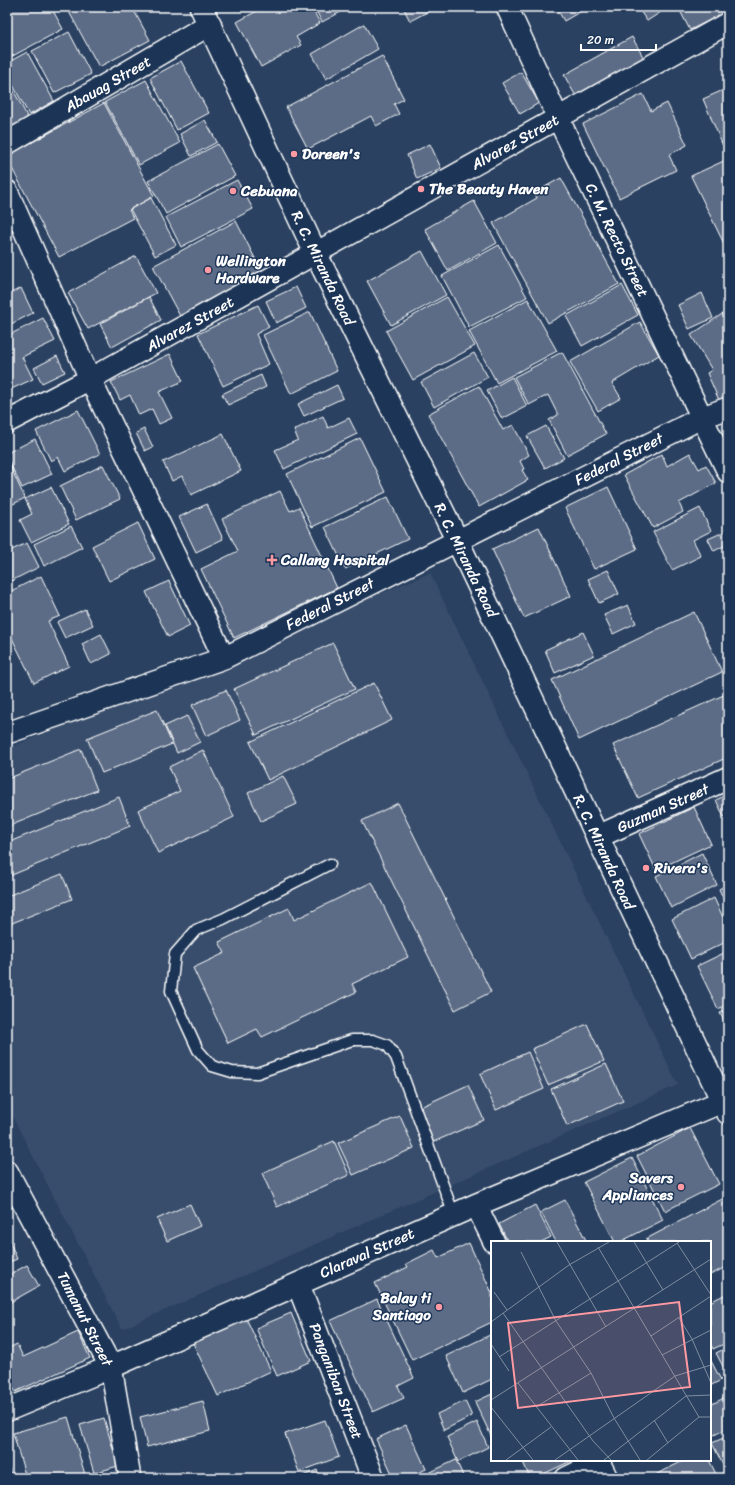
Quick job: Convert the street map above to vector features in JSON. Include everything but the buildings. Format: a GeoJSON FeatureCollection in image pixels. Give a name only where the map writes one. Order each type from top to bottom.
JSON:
{"type":"FeatureCollection","features":[{"type":"Feature","properties":{"kind":"street","name":"C. M. Recto Street"},"geometry":{"type":"LineString","coordinates":[[507,7],[558,118],[703,417],[728,472]]}},
{"type":"Feature","properties":{"kind":"street","name":"Abauag Street"},"geometry":{"type":"LineString","coordinates":[[7,143],[205,16]]}},
{"type":"Feature","properties":{"kind":"street","name":"R. C. Miranda Road"},"geometry":{"type":"LineString","coordinates":[[205,16],[316,254],[457,540],[597,837],[726,1104]]}},
{"type":"Feature","properties":{"kind":"street","name":"Alvarez Street"},"geometry":{"type":"LineString","coordinates":[[7,422],[90,379],[316,254],[728,23]]}},
{"type":"Feature","properties":{"kind":"street"},"geometry":{"type":"LineString","coordinates":[[7,192],[90,379],[224,658]]}},
{"type":"Feature","properties":{"kind":"street","name":"Federal Street"},"geometry":{"type":"LineString","coordinates":[[7,733],[224,658],[703,417],[728,408]]}},
{"type":"Feature","properties":{"kind":"street","name":"Guzman Street"},"geometry":{"type":"LineString","coordinates":[[597,837],[728,778]]}},
{"type":"Feature","properties":{"kind":"street","name":"Claraval Street"},"geometry":{"type":"LineString","coordinates":[[7,1410],[111,1367],[476,1205],[726,1104]]}},
{"type":"Feature","properties":{"kind":"street","name":"Tumanut Street"},"geometry":{"type":"LineString","coordinates":[[7,1172],[111,1367],[130,1478]]}},
{"type":"Feature","properties":{"kind":"street"},"geometry":{"type":"LineString","coordinates":[[476,1205],[494,1241]]}},
{"type":"Feature","properties":{"kind":"street","name":"Panganiban Street"},"geometry":{"type":"LineString","coordinates":[[298,1284],[373,1478]]}},
{"type":"Feature","properties":{"kind":"street"},"geometry":{"type":"LineString","coordinates":[[566,1478],[601,1467]]}},
{"type":"Feature","properties":{"kind":"lane"},"geometry":{"type":"LineString","coordinates":[[330,864],[223,920],[196,930],[175,954],[171,991],[198,1050],[212,1066],[232,1072],[257,1073],[352,1040],[373,1040],[387,1045],[396,1057],[454,1215]]}},
{"type":"Feature","properties":{"kind":"shaded area"},"geometry":{"type":"Polygon","coordinates":[[[430,573],[678,1085],[122,1329],[7,1106],[7,749],[430,573]]]}},
{"type":"Feature","properties":{"kind":"place","name":"Doreen's"},"geometry":{"type":"Point","coordinates":[294,154]}},
{"type":"Feature","properties":{"kind":"place","name":"The Beauty Haven"},"geometry":{"type":"Point","coordinates":[421,189]}},
{"type":"Feature","properties":{"kind":"place","name":"Cebuana"},"geometry":{"type":"Point","coordinates":[233,191]}},
{"type":"Feature","properties":{"kind":"place","name":"Wellington Hardware"},"geometry":{"type":"Point","coordinates":[208,270]}},
{"type":"Feature","properties":{"kind":"place","name":"Callang Hospital"},"geometry":{"type":"Point","coordinates":[272,560]}},
{"type":"Feature","properties":{"kind":"place","name":"Rivera's"},"geometry":{"type":"Point","coordinates":[646,868]}},
{"type":"Feature","properties":{"kind":"place","name":"Savers Appliances"},"geometry":{"type":"Point","coordinates":[681,1187]}},
{"type":"Feature","properties":{"kind":"place","name":"Balay ti Santiago"},"geometry":{"type":"Point","coordinates":[439,1307]}}]}
